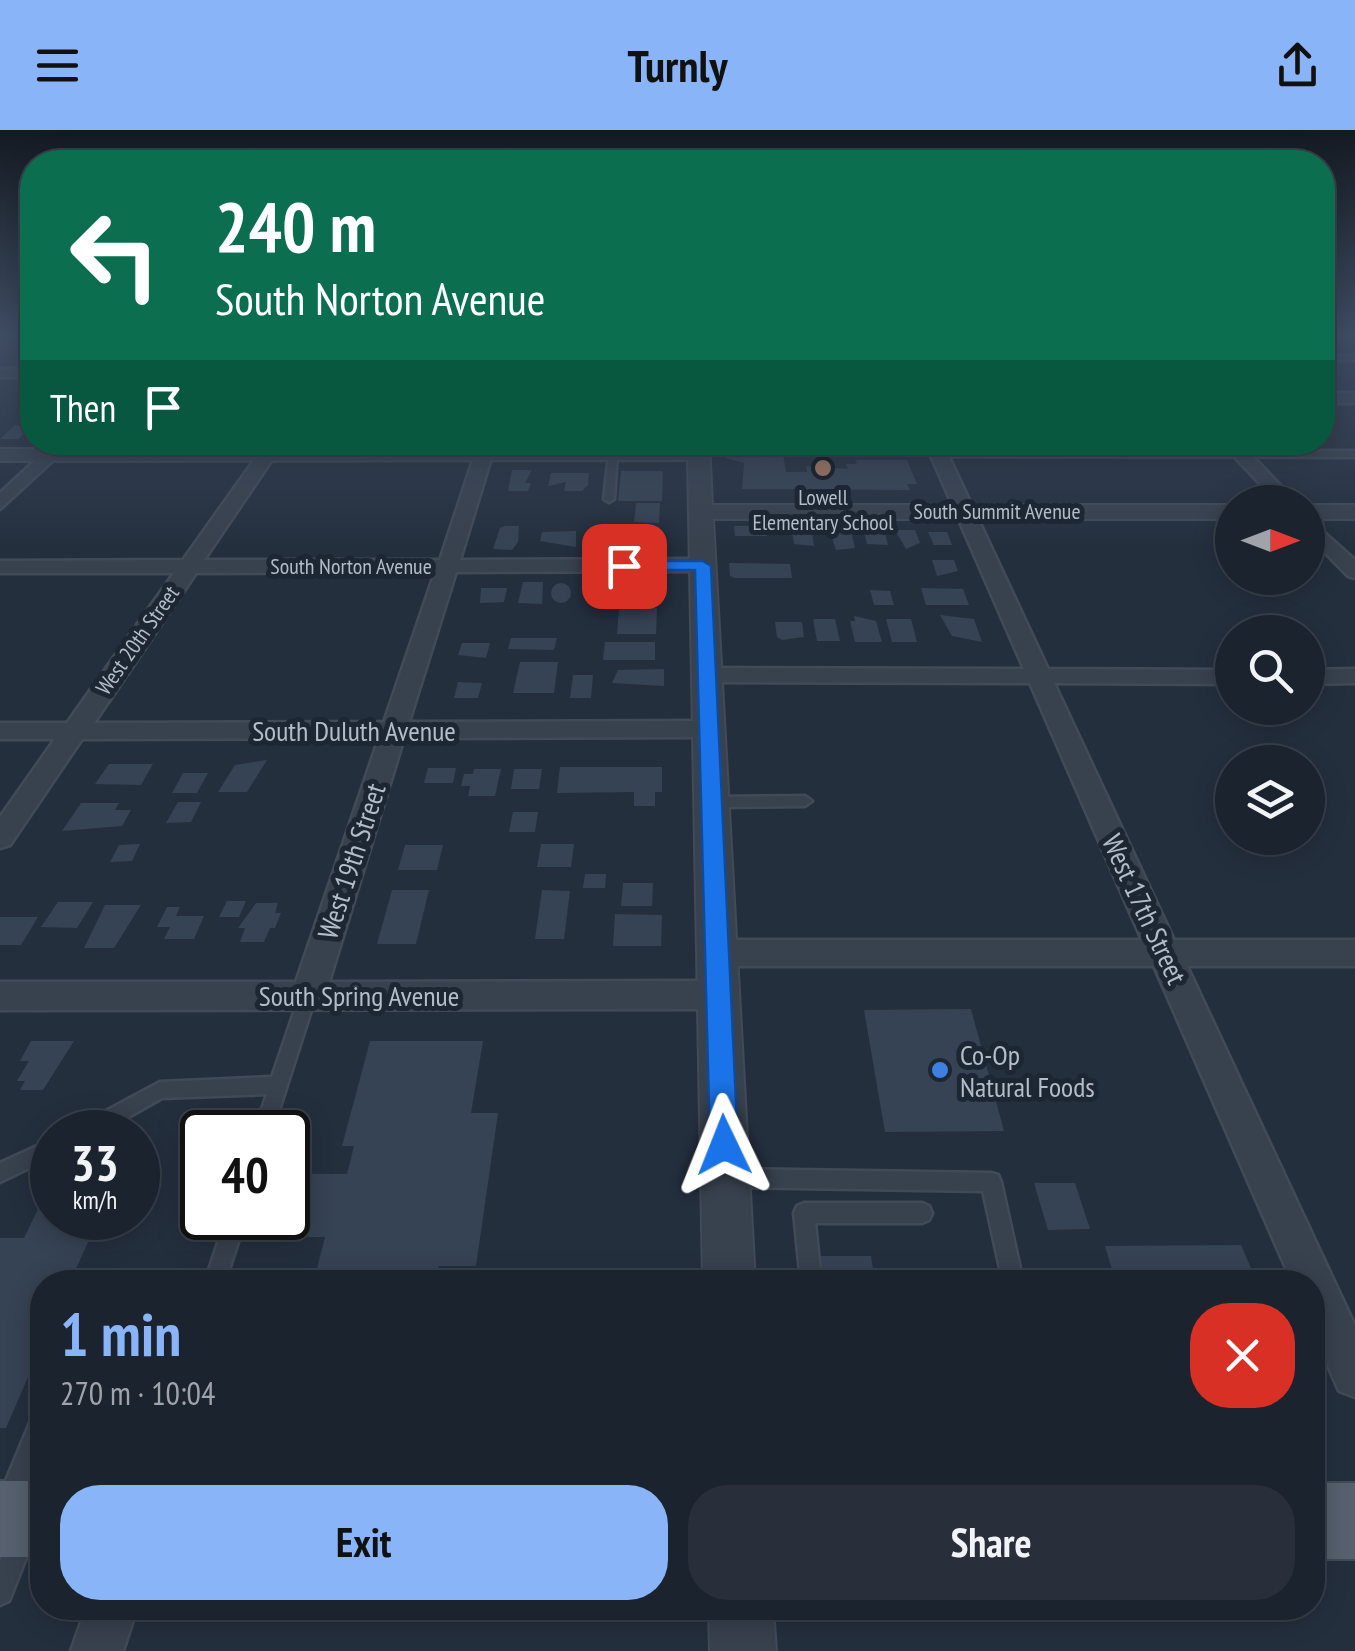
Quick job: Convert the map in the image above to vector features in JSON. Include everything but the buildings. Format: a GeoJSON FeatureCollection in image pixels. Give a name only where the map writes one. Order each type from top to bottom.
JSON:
{"type":"FeatureCollection","features":[{"type":"Feature","properties":{"kind":"main road"},"geometry":{"type":"LineString","coordinates":[[1325,1521],[1355,1521]]}},
{"type":"Feature","properties":{"kind":"street"},"geometry":{"type":"LineString","coordinates":[[0,503],[52,455]]}},
{"type":"Feature","properties":{"kind":"street","name":"West 20th Street"},"geometry":{"type":"LineString","coordinates":[[0,838],[267,455]]}},
{"type":"Feature","properties":{"kind":"street","name":"West 19th Street"},"geometry":{"type":"LineString","coordinates":[[308,996],[485,455]]}},
{"type":"Feature","properties":{"kind":"street"},"geometry":{"type":"LineString","coordinates":[[698,455],[729,1270]]}},
{"type":"Feature","properties":{"kind":"street","name":"West 17th Street"},"geometry":{"type":"LineString","coordinates":[[938,455],[1308,1270]]}},
{"type":"Feature","properties":{"kind":"street"},"geometry":{"type":"LineString","coordinates":[[1241,455],[1270,485]]}},
{"type":"Feature","properties":{"kind":"street","name":"South Summit Avenue"},"geometry":{"type":"LineString","coordinates":[[701,512],[1215,512]]}},
{"type":"Feature","properties":{"kind":"street"},"geometry":{"type":"LineString","coordinates":[[1325,512],[1355,512]]}},
{"type":"Feature","properties":{"kind":"street"},"geometry":{"type":"LineString","coordinates":[[1325,541],[1355,572]]}},
{"type":"Feature","properties":{"kind":"street","name":"South Norton Avenue"},"geometry":{"type":"LineString","coordinates":[[0,567],[703,566]]}},
{"type":"Feature","properties":{"kind":"street"},"geometry":{"type":"LineString","coordinates":[[707,676],[1215,677]]}},
{"type":"Feature","properties":{"kind":"street"},"geometry":{"type":"LineString","coordinates":[[1325,676],[1355,676]]}},
{"type":"Feature","properties":{"kind":"street","name":"South Duluth Avenue"},"geometry":{"type":"LineString","coordinates":[[0,731],[708,729]]}},
{"type":"Feature","properties":{"kind":"street"},"geometry":{"type":"LineString","coordinates":[[717,953],[1355,953]]}},
{"type":"Feature","properties":{"kind":"street","name":"South Spring Avenue"},"geometry":{"type":"LineString","coordinates":[[0,996],[719,995]]}},
{"type":"Feature","properties":{"kind":"street","name":"West 17th Street"},"geometry":{"type":"LineString","coordinates":[[1325,1308],[1355,1375]]}},
{"type":"Feature","properties":{"kind":"street"},"geometry":{"type":"LineString","coordinates":[[98,1651],[108,1620]]}},
{"type":"Feature","properties":{"kind":"street"},"geometry":{"type":"LineString","coordinates":[[742,1620],[743,1651]]}},
{"type":"Feature","properties":{"kind":"lane"},"geometry":{"type":"LineString","coordinates":[[609,500],[613,455]]}},
{"type":"Feature","properties":{"kind":"lane"},"geometry":{"type":"LineString","coordinates":[[711,802],[805,801]]}},
{"type":"Feature","properties":{"kind":"lane"},"geometry":{"type":"LineString","coordinates":[[271,1110],[308,996]]}},
{"type":"Feature","properties":{"kind":"lane"},"geometry":{"type":"LineString","coordinates":[[124,1110],[160,1090],[279,1085]]}},
{"type":"Feature","properties":{"kind":"lane"},"geometry":{"type":"LineString","coordinates":[[0,1173],[30,1159]]}},
{"type":"Feature","properties":{"kind":"lane"},"geometry":{"type":"LineString","coordinates":[[725,1178],[991,1182],[1011,1270]]}},
{"type":"Feature","properties":{"kind":"lane"},"geometry":{"type":"LineString","coordinates":[[810,1270],[804,1213],[922,1213]]}},
{"type":"Feature","properties":{"kind":"lane"},"geometry":{"type":"LineString","coordinates":[[219,1270],[229,1240]]}},
{"type":"Feature","properties":{"kind":"lane"},"geometry":{"type":"LineString","coordinates":[[15,1534],[30,1471]]}},
{"type":"Feature","properties":{"kind":"place","name":"Lowell Elementary School"},"geometry":{"type":"Point","coordinates":[823,468]}},
{"type":"Feature","properties":{"kind":"place","name":"Co-Op Natural Foods"},"geometry":{"type":"Point","coordinates":[940,1070]}},
{"type":"Feature","properties":{"kind":"route"},"geometry":{"type":"LineString","coordinates":[[624,566],[703,566],[724,1145]]}}]}
